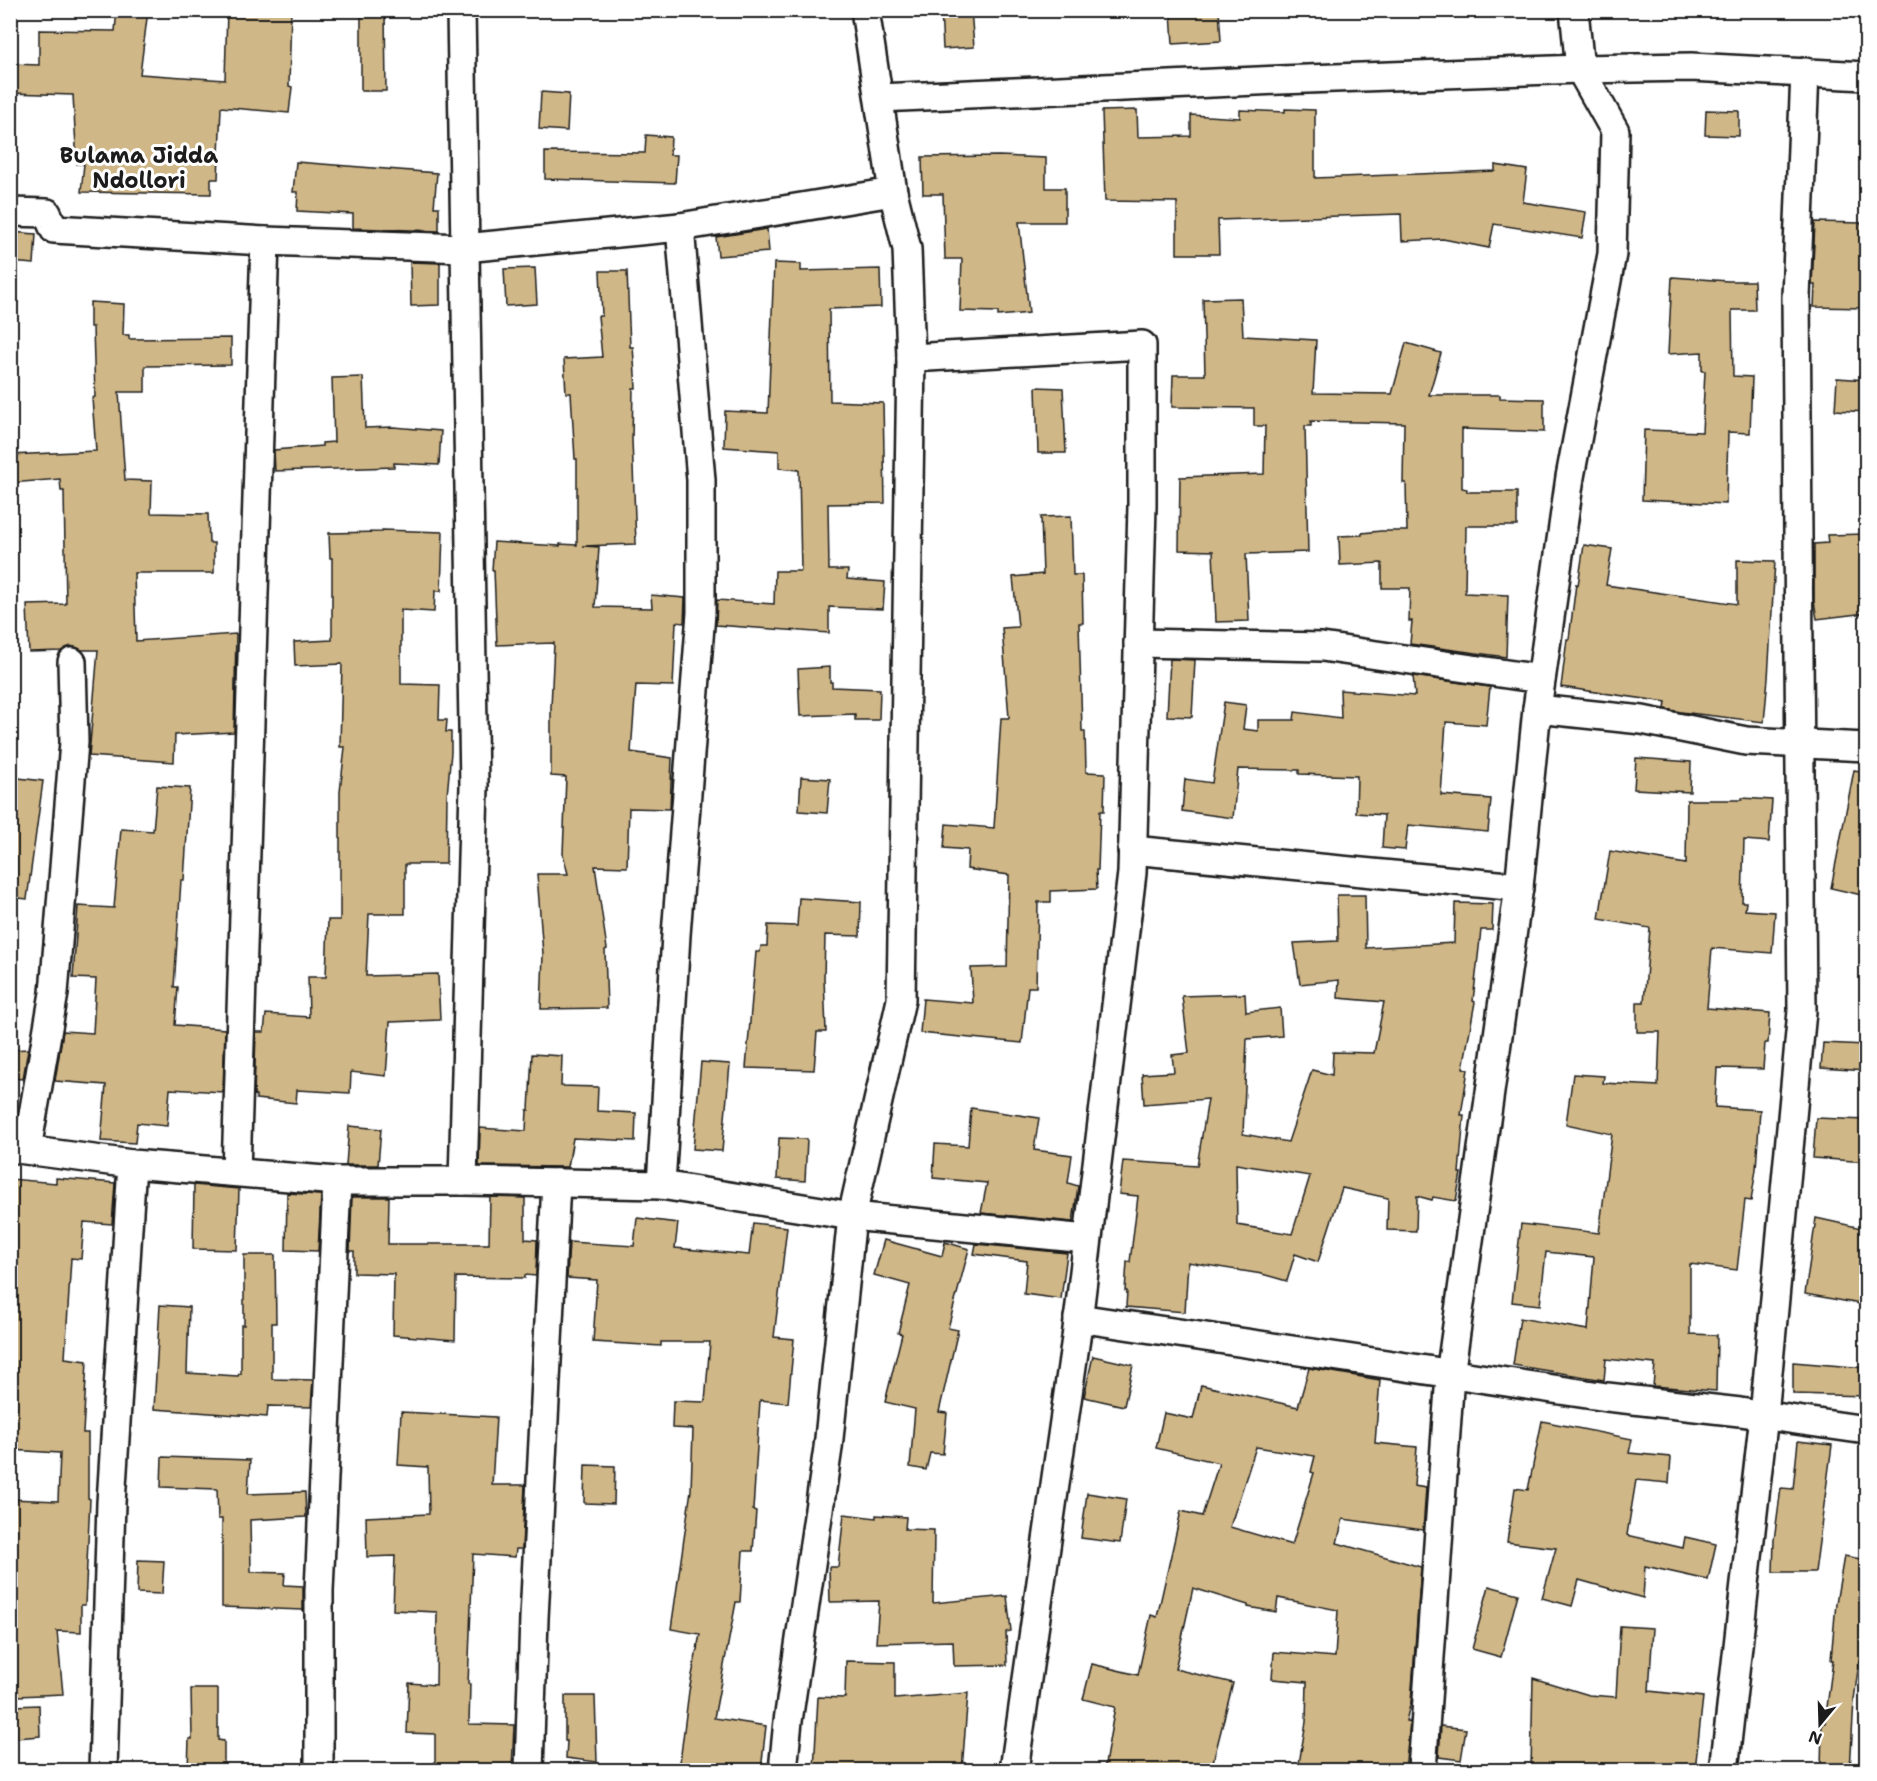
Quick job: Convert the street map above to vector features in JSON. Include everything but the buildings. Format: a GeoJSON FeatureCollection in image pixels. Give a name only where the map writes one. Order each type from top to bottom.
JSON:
{"type":"FeatureCollection","features":[{"type":"Feature","properties":{"kind":"street"},"geometry":{"type":"LineString","coordinates":[[460,10],[474,786],[463,1181]]}},
{"type":"Feature","properties":{"kind":"street"},"geometry":{"type":"LineString","coordinates":[[783,1770],[789,1709],[828,1448],[852,1216],[901,1000],[911,358],[907,249],[893,192],[865,10]]}},
{"type":"Feature","properties":{"kind":"street"},"geometry":{"type":"LineString","coordinates":[[1422,1770],[1450,1375],[1519,887],[1537,709],[1570,477],[1612,254],[1615,131],[1580,69],[1574,10]]}},
{"type":"Feature","properties":{"kind":"street"},"geometry":{"type":"LineString","coordinates":[[879,98],[1268,80],[1580,69],[1691,67],[1866,76]]}},
{"type":"Feature","properties":{"kind":"street"},"geometry":{"type":"LineString","coordinates":[[1724,1770],[1764,1415],[1802,1011],[1796,297],[1804,72]]}},
{"type":"Feature","properties":{"kind":"street"},"geometry":{"type":"LineString","coordinates":[[10,212],[47,213],[54,229],[265,241],[464,248],[680,227],[893,192]]}},
{"type":"Feature","properties":{"kind":"street"},"geometry":{"type":"LineString","coordinates":[[661,1185],[676,935],[701,613],[701,480],[680,227]]}},
{"type":"Feature","properties":{"kind":"street"},"geometry":{"type":"LineString","coordinates":[[236,1172],[265,241]]}},
{"type":"Feature","properties":{"kind":"street"},"geometry":{"type":"LineString","coordinates":[[911,358],[1142,345],[1142,506],[1132,873],[1078,1318],[1014,1770]]}},
{"type":"Feature","properties":{"kind":"street"},"geometry":{"type":"LineString","coordinates":[[1138,643],[1322,647],[1541,679]]}},
{"type":"Feature","properties":{"kind":"street"},"geometry":{"type":"LineString","coordinates":[[72,662],[74,742],[54,993],[19,1149],[132,1164],[337,1181],[661,1185],[852,1216],[1087,1239]]}},
{"type":"Feature","properties":{"kind":"street"},"geometry":{"type":"LineString","coordinates":[[1537,709],[1642,720],[1746,741],[1866,747]]}},
{"type":"Feature","properties":{"kind":"street"},"geometry":{"type":"LineString","coordinates":[[1132,850],[1519,887]]}},
{"type":"Feature","properties":{"kind":"street"},"geometry":{"type":"LineString","coordinates":[[103,1770],[111,1503],[132,1164]]}},
{"type":"Feature","properties":{"kind":"street"},"geometry":{"type":"LineString","coordinates":[[319,1770],[319,1591],[337,1181]]}},
{"type":"Feature","properties":{"kind":"street"},"geometry":{"type":"LineString","coordinates":[[529,1770],[534,1618],[556,1183]]}},
{"type":"Feature","properties":{"kind":"street"},"geometry":{"type":"LineString","coordinates":[[1078,1318],[1450,1375],[1866,1430]]}},
{"type":"Feature","properties":{"kind":"district","name":"Bulama Jidda Ndollori"},"geometry":{"type":"Point","coordinates":[139,168]}}]}
